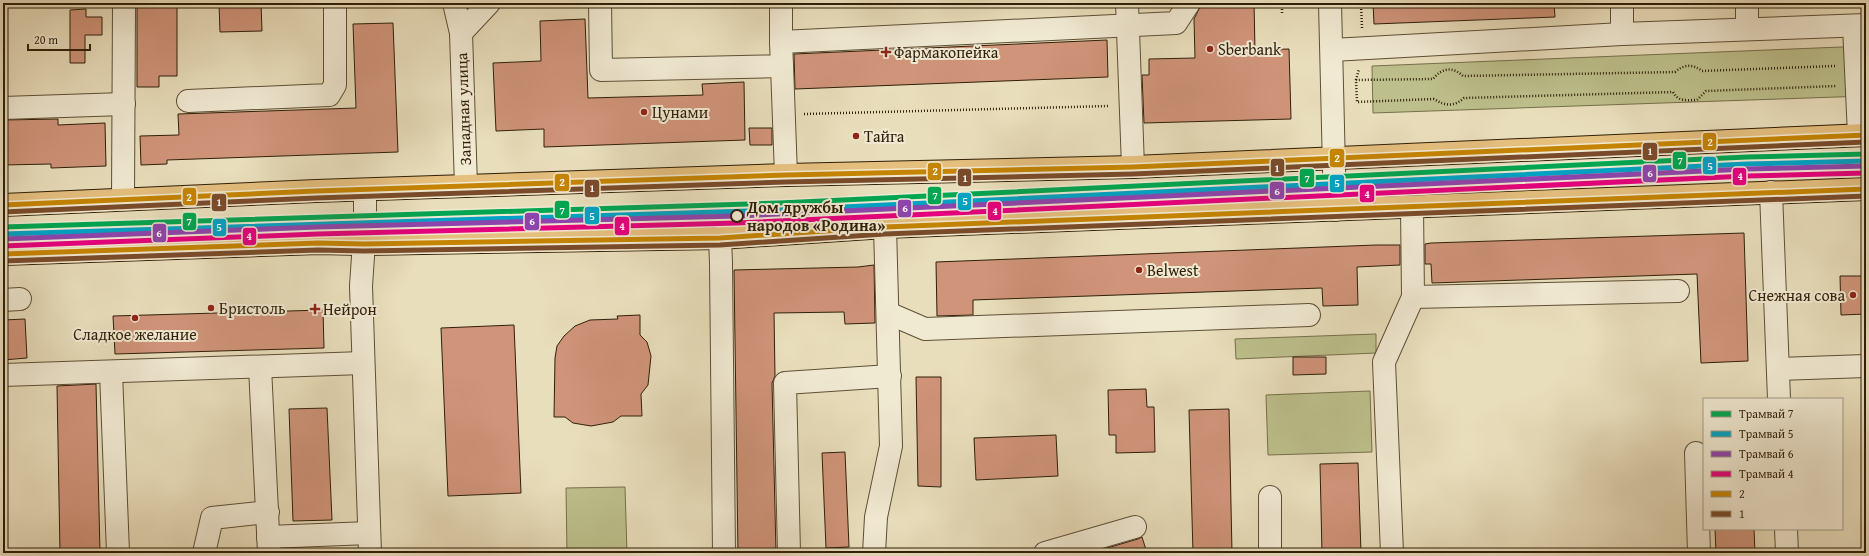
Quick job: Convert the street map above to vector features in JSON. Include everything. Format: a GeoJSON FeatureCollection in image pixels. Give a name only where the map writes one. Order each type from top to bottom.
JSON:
{"type":"FeatureCollection","features":[{"type":"Feature","properties":{"kind":"highway"},"geometry":{"type":"LineString","coordinates":[[3,205],[466,186],[1333,159],[1863,135]]}},
{"type":"Feature","properties":{"kind":"highway"},"geometry":{"type":"LineString","coordinates":[[3,254],[318,243],[364,244],[720,238],[885,227],[1866,189]]}},
{"type":"Feature","properties":{"kind":"street"},"geometry":{"type":"LineString","coordinates":[[123,199],[124,3]]}},
{"type":"Feature","properties":{"kind":"street"},"geometry":{"type":"LineString","coordinates":[[188,100],[328,95],[335,85],[335,3]]}},
{"type":"Feature","properties":{"kind":"street","name":"Западная улица"},"geometry":{"type":"LineString","coordinates":[[454,3],[461,32],[466,186]]}},
{"type":"Feature","properties":{"kind":"street","name":"Западная улица"},"geometry":{"type":"LineString","coordinates":[[461,32],[489,3]]}},
{"type":"Feature","properties":{"kind":"street"},"geometry":{"type":"LineString","coordinates":[[600,3],[601,70],[782,66]]}},
{"type":"Feature","properties":{"kind":"street"},"geometry":{"type":"LineString","coordinates":[[781,3],[786,175]]}},
{"type":"Feature","properties":{"kind":"street"},"geometry":{"type":"LineString","coordinates":[[1127,3],[1133,166]]}},
{"type":"Feature","properties":{"kind":"street"},"geometry":{"type":"LineString","coordinates":[[781,42],[1176,23],[1189,3]]}},
{"type":"Feature","properties":{"kind":"street"},"geometry":{"type":"LineString","coordinates":[[1330,3],[1335,210]]}},
{"type":"Feature","properties":{"kind":"street"},"geometry":{"type":"LineString","coordinates":[[1622,3],[1622,34]]}},
{"type":"Feature","properties":{"kind":"street"},"geometry":{"type":"LineString","coordinates":[[1747,3],[1747,29]]}},
{"type":"Feature","properties":{"kind":"street"},"geometry":{"type":"LineString","coordinates":[[1332,50],[1622,34],[1860,25],[1857,76],[1863,135]]}},
{"type":"Feature","properties":{"kind":"street"},"geometry":{"type":"LineString","coordinates":[[3,108],[124,104]]}},
{"type":"Feature","properties":{"kind":"street"},"geometry":{"type":"LineString","coordinates":[[260,367],[269,545],[370,543],[361,286],[364,244],[365,190]]}},
{"type":"Feature","properties":{"kind":"street"},"geometry":{"type":"LineString","coordinates":[[1771,192],[1779,398]]}},
{"type":"Feature","properties":{"kind":"street"},"geometry":{"type":"LineString","coordinates":[[1392,553],[1384,362],[1413,298],[1412,207]]}},
{"type":"Feature","properties":{"kind":"street"},"geometry":{"type":"LineString","coordinates":[[874,553],[876,517],[891,446],[885,227]]}},
{"type":"Feature","properties":{"kind":"street"},"geometry":{"type":"LineString","coordinates":[[720,238],[724,553]]}},
{"type":"Feature","properties":{"kind":"street"},"geometry":{"type":"LineString","coordinates":[[1413,298],[1678,291]]}},
{"type":"Feature","properties":{"kind":"street"},"geometry":{"type":"LineString","coordinates":[[888,312],[925,329],[1309,315]]}},
{"type":"Feature","properties":{"kind":"street"},"geometry":{"type":"LineString","coordinates":[[3,375],[363,363]]}},
{"type":"Feature","properties":{"kind":"street"},"geometry":{"type":"LineString","coordinates":[[1778,369],[1866,366]]}},
{"type":"Feature","properties":{"kind":"street"},"geometry":{"type":"LineString","coordinates":[[111,372],[118,553]]}},
{"type":"Feature","properties":{"kind":"street"},"geometry":{"type":"LineString","coordinates":[[789,553],[785,383],[890,376]]}},
{"type":"Feature","properties":{"kind":"street"},"geometry":{"type":"LineString","coordinates":[[1696,453],[1699,553]]}},
{"type":"Feature","properties":{"kind":"street"},"geometry":{"type":"LineString","coordinates":[[1270,497],[1270,553]]}},
{"type":"Feature","properties":{"kind":"street"},"geometry":{"type":"LineString","coordinates":[[204,553],[212,518],[268,512]]}},
{"type":"Feature","properties":{"kind":"street"},"geometry":{"type":"LineString","coordinates":[[1045,553],[1135,527]]}},
{"type":"Feature","properties":{"kind":"street"},"geometry":{"type":"LineString","coordinates":[[1786,530],[1787,553]]}},
{"type":"Feature","properties":{"kind":"path"},"geometry":{"type":"LineString","coordinates":[[1282,3],[1282,14]]}},
{"type":"Feature","properties":{"kind":"path"},"geometry":{"type":"LineString","coordinates":[[1685,65],[1692,66],[1702,71],[1857,76],[1706,91],[1697,100],[1683,100],[1673,92],[1464,98],[1460,102],[1450,105],[1443,104],[1434,98],[1357,102],[1356,80],[1433,79],[1437,74],[1448,69],[1453,69],[1463,76],[1675,72],[1685,65]]}},
{"type":"Feature","properties":{"kind":"path"},"geometry":{"type":"LineString","coordinates":[[784,115],[1110,106]]}},
{"type":"Feature","properties":{"kind":"green space"},"geometry":{"type":"Polygon","coordinates":[[[1866,46],[1866,96],[1373,113],[1372,66],[1866,46]]]}},
{"type":"Feature","properties":{"kind":"green space"},"geometry":{"type":"Polygon","coordinates":[[[1376,334],[1376,353],[1236,359],[1235,339],[1376,334]]]}},
{"type":"Feature","properties":{"kind":"green space"},"geometry":{"type":"Polygon","coordinates":[[[1370,391],[1372,452],[1268,455],[1266,395],[1370,391]]]}},
{"type":"Feature","properties":{"kind":"green space"},"geometry":{"type":"Polygon","coordinates":[[[625,487],[627,553],[567,553],[566,488],[625,487]]]}},
{"type":"Feature","properties":{"kind":"building"},"geometry":{"type":"Polygon","coordinates":[[[137,3],[177,3],[177,76],[159,76],[159,87],[137,87],[137,3]]]}},
{"type":"Feature","properties":{"kind":"building"},"geometry":{"type":"Polygon","coordinates":[[[219,3],[261,3],[262,31],[220,32],[219,3]]]}},
{"type":"Feature","properties":{"kind":"building"},"geometry":{"type":"Polygon","coordinates":[[[1254,3],[1255,50],[1289,49],[1291,119],[1144,123],[1142,75],[1149,75],[1149,59],[1195,58],[1194,19],[1201,5],[1254,3]]]}},
{"type":"Feature","properties":{"kind":"building"},"geometry":{"type":"Polygon","coordinates":[[[1373,3],[1554,3],[1555,17],[1374,24],[1373,3]]]}},
{"type":"Feature","properties":{"kind":"building"},"geometry":{"type":"Polygon","coordinates":[[[86,9],[86,17],[102,17],[102,35],[85,35],[85,63],[70,63],[70,10],[86,9]]]}},
{"type":"Feature","properties":{"kind":"building"},"geometry":{"type":"Polygon","coordinates":[[[585,19],[588,98],[703,95],[702,84],[744,82],[745,140],[544,147],[544,129],[496,131],[493,63],[541,61],[540,21],[585,19]]]}},
{"type":"Feature","properties":{"kind":"building"},"geometry":{"type":"Polygon","coordinates":[[[393,23],[398,152],[167,160],[167,164],[141,165],[140,136],[179,135],[178,114],[356,108],[353,24],[393,23]]]}},
{"type":"Feature","properties":{"kind":"building"},"geometry":{"type":"Polygon","coordinates":[[[1107,40],[1108,77],[795,89],[794,54],[1107,40]]]}},
{"type":"Feature","properties":{"kind":"building"},"geometry":{"type":"Polygon","coordinates":[[[58,119],[58,125],[105,123],[106,166],[51,168],[51,164],[3,165],[3,120],[58,119]]]}},
{"type":"Feature","properties":{"kind":"building"},"geometry":{"type":"Polygon","coordinates":[[[749,128],[772,128],[772,145],[750,145],[749,128]]]}},
{"type":"Feature","properties":{"kind":"building"},"geometry":{"type":"Polygon","coordinates":[[[1744,233],[1748,361],[1701,363],[1697,274],[1432,283],[1431,264],[1425,264],[1425,244],[1431,243],[1744,233]]]}},
{"type":"Feature","properties":{"kind":"building"},"geometry":{"type":"Polygon","coordinates":[[[1400,245],[1400,265],[1357,267],[1358,305],[1323,306],[1322,288],[973,300],[973,315],[937,316],[936,262],[1400,245]]]}},
{"type":"Feature","properties":{"kind":"building"},"geometry":{"type":"Polygon","coordinates":[[[874,265],[875,323],[845,324],[844,312],[774,313],[775,376],[772,383],[776,553],[738,553],[734,270],[858,267],[874,265]]]}},
{"type":"Feature","properties":{"kind":"building","name":"Снежная сова"},"geometry":{"type":"Polygon","coordinates":[[[1840,276],[1866,276],[1866,314],[1841,315],[1840,276]]]}},
{"type":"Feature","properties":{"kind":"building"},"geometry":{"type":"Polygon","coordinates":[[[323,310],[324,348],[115,354],[113,316],[323,310]]]}},
{"type":"Feature","properties":{"kind":"building"},"geometry":{"type":"Polygon","coordinates":[[[640,315],[640,335],[647,342],[651,356],[648,385],[641,394],[642,416],[621,416],[613,422],[591,426],[573,423],[565,417],[554,417],[555,358],[557,346],[564,336],[575,326],[590,320],[618,319],[617,316],[640,315]]]}},
{"type":"Feature","properties":{"kind":"building"},"geometry":{"type":"Polygon","coordinates":[[[25,319],[27,358],[3,360],[3,320],[25,319]]]}},
{"type":"Feature","properties":{"kind":"building"},"geometry":{"type":"Polygon","coordinates":[[[514,325],[521,493],[448,496],[441,328],[514,325]]]}},
{"type":"Feature","properties":{"kind":"building"},"geometry":{"type":"Polygon","coordinates":[[[1293,357],[1326,357],[1326,374],[1293,375],[1293,357]]]}},
{"type":"Feature","properties":{"kind":"building"},"geometry":{"type":"Polygon","coordinates":[[[916,377],[941,377],[941,487],[918,486],[916,377]]]}},
{"type":"Feature","properties":{"kind":"building"},"geometry":{"type":"Polygon","coordinates":[[[96,384],[100,553],[60,553],[57,386],[96,384]]]}},
{"type":"Feature","properties":{"kind":"building"},"geometry":{"type":"Polygon","coordinates":[[[1146,389],[1147,407],[1154,407],[1155,452],[1116,453],[1116,435],[1109,435],[1108,390],[1146,389]]]}},
{"type":"Feature","properties":{"kind":"building"},"geometry":{"type":"Polygon","coordinates":[[[327,408],[332,520],[293,521],[289,409],[327,408]]]}},
{"type":"Feature","properties":{"kind":"building"},"geometry":{"type":"Polygon","coordinates":[[[1229,409],[1232,553],[1193,553],[1189,410],[1229,409]]]}},
{"type":"Feature","properties":{"kind":"building"},"geometry":{"type":"Polygon","coordinates":[[[1056,435],[1058,476],[976,480],[974,438],[1056,435]]]}},
{"type":"Feature","properties":{"kind":"building"},"geometry":{"type":"Polygon","coordinates":[[[845,452],[849,547],[826,548],[822,453],[845,452]]]}},
{"type":"Feature","properties":{"kind":"building"},"geometry":{"type":"Polygon","coordinates":[[[1358,463],[1361,553],[1322,553],[1320,464],[1358,463]]]}},
{"type":"Feature","properties":{"kind":"building"},"geometry":{"type":"Polygon","coordinates":[[[1715,530],[1754,530],[1755,553],[1716,553],[1715,530]]]}},
{"type":"Feature","properties":{"kind":"building"},"geometry":{"type":"Polygon","coordinates":[[[1142,537],[1147,553],[1090,553],[1138,539],[1142,537]]]}},
{"type":"Feature","properties":{"kind":"tram line","name":"7"},"geometry":{"type":"LineString","coordinates":[[3,227],[779,203],[1747,157],[1866,154]]}},
{"type":"Feature","properties":{"kind":"tram line","name":"5"},"geometry":{"type":"LineString","coordinates":[[3,234],[779,210],[1747,164],[1866,161]]}},
{"type":"Feature","properties":{"kind":"tram line","name":"6"},"geometry":{"type":"LineString","coordinates":[[3,239],[318,227],[737,216],[1747,169],[1866,166]]}},
{"type":"Feature","properties":{"kind":"tram line","name":"4"},"geometry":{"type":"LineString","coordinates":[[3,246],[318,234],[737,223],[1747,176],[1866,173]]}},
{"type":"Feature","properties":{"kind":"transit line","name":"2"},"geometry":{"type":"LineString","coordinates":[[3,205],[316,191],[786,175],[1133,167],[1866,135]]}},
{"type":"Feature","properties":{"kind":"transit line","name":"1"},"geometry":{"type":"LineString","coordinates":[[3,212],[316,198],[786,182],[1133,174],[1866,142]]}},
{"type":"Feature","properties":{"kind":"transit line","name":"2"},"geometry":{"type":"LineString","coordinates":[[3,254],[318,243],[364,244],[720,238],[885,227],[1866,189]]}},
{"type":"Feature","properties":{"kind":"transit line","name":"1"},"geometry":{"type":"LineString","coordinates":[[3,261],[318,250],[364,251],[720,245],[885,234],[1866,196]]}},
{"type":"Feature","properties":{"kind":"place","name":"Sberbank"},"geometry":{"type":"Point","coordinates":[1210,49]}},
{"type":"Feature","properties":{"kind":"place","name":"Фармакопейка"},"geometry":{"type":"Point","coordinates":[886,52]}},
{"type":"Feature","properties":{"kind":"place","name":"Цунами"},"geometry":{"type":"Point","coordinates":[644,112]}},
{"type":"Feature","properties":{"kind":"place","name":"Тайга"},"geometry":{"type":"Point","coordinates":[856,136]}},
{"type":"Feature","properties":{"kind":"place","name":"Дом дружбы народов «Родина»"},"geometry":{"type":"Point","coordinates":[737,216]}},
{"type":"Feature","properties":{"kind":"place","name":"Belwest"},"geometry":{"type":"Point","coordinates":[1139,270]}},
{"type":"Feature","properties":{"kind":"place","name":"Снежная сова"},"geometry":{"type":"Point","coordinates":[1853,295]}},
{"type":"Feature","properties":{"kind":"place","name":"Бристоль"},"geometry":{"type":"Point","coordinates":[211,308]}},
{"type":"Feature","properties":{"kind":"place","name":"Нейрон"},"geometry":{"type":"Point","coordinates":[315,309]}},
{"type":"Feature","properties":{"kind":"place","name":"Сладкое желание"},"geometry":{"type":"Point","coordinates":[135,318]}}]}
